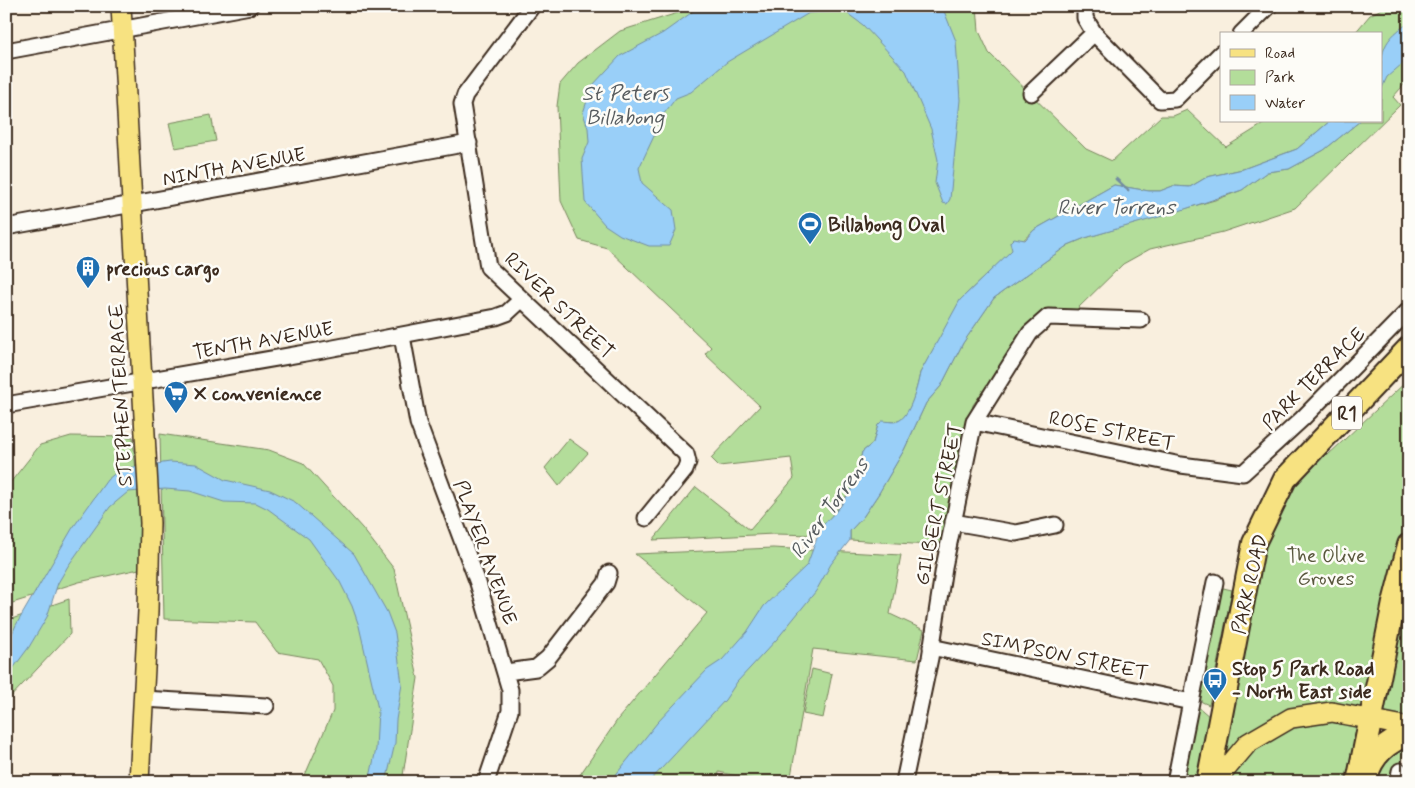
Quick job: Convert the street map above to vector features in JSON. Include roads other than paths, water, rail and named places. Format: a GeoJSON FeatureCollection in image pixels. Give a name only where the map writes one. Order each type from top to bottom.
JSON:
{"type":"FeatureCollection","features":[{"type":"Feature","properties":{"kind":"highway","name":"PARK ROAD"},"geometry":{"type":"LineString","coordinates":[[1208,782],[1254,543],[1285,479],[1409,348]]}},
{"type":"Feature","properties":{"kind":"highway"},"geometry":{"type":"LineString","coordinates":[[1358,782],[1394,603],[1409,545]]}},
{"type":"Feature","properties":{"kind":"highway"},"geometry":{"type":"LineString","coordinates":[[1365,782],[1370,764],[1379,752],[1391,741],[1409,733]]}},
{"type":"Feature","properties":{"kind":"main road","name":"STEPHEN TERRACE"},"geometry":{"type":"LineString","coordinates":[[121,6],[150,523],[148,611],[139,782]]}},
{"type":"Feature","properties":{"kind":"main road"},"geometry":{"type":"LineString","coordinates":[[1215,782],[1248,743],[1291,718],[1332,712],[1409,727]]}},
{"type":"Feature","properties":{"kind":"street"},"geometry":{"type":"LineString","coordinates":[[6,51],[250,6]]}},
{"type":"Feature","properties":{"kind":"street","name":"RIVER STREET"},"geometry":{"type":"LineString","coordinates":[[532,6],[463,99],[488,267],[686,454],[687,466],[646,518]]}},
{"type":"Feature","properties":{"kind":"street"},"geometry":{"type":"LineString","coordinates":[[1085,6],[1085,18],[1094,33],[1160,100],[1168,101],[1177,97],[1220,54]]}},
{"type":"Feature","properties":{"kind":"street"},"geometry":{"type":"LineString","coordinates":[[1243,32],[1269,6]]}},
{"type":"Feature","properties":{"kind":"street"},"geometry":{"type":"LineString","coordinates":[[1031,94],[1094,33]]}},
{"type":"Feature","properties":{"kind":"street","name":"NINTH AVENUE"},"geometry":{"type":"LineString","coordinates":[[6,227],[469,143]]}},
{"type":"Feature","properties":{"kind":"street","name":"TENTH AVENUE"},"geometry":{"type":"LineString","coordinates":[[6,405],[402,336],[504,315],[521,300]]}},
{"type":"Feature","properties":{"kind":"street","name":"PARK TERRACE"},"geometry":{"type":"LineString","coordinates":[[1243,473],[1302,420],[1409,310]]}},
{"type":"Feature","properties":{"kind":"street","name":"GILBERT STREET"},"geometry":{"type":"LineString","coordinates":[[904,782],[931,647],[944,567],[974,422],[1030,333],[1048,317],[1141,320]]}},
{"type":"Feature","properties":{"kind":"street","name":"PLAYER AVENUE"},"geometry":{"type":"LineString","coordinates":[[402,336],[418,423],[478,583],[510,690],[510,711],[486,782]]}},
{"type":"Feature","properties":{"kind":"street","name":"ROSE STREET"},"geometry":{"type":"LineString","coordinates":[[974,422],[1181,465],[1243,473]]}},
{"type":"Feature","properties":{"kind":"street"},"geometry":{"type":"LineString","coordinates":[[953,522],[1016,533],[1055,525]]}},
{"type":"Feature","properties":{"kind":"street"},"geometry":{"type":"LineString","coordinates":[[506,672],[536,668],[548,658],[606,584],[609,573]]}},
{"type":"Feature","properties":{"kind":"street"},"geometry":{"type":"LineString","coordinates":[[1175,782],[1215,582]]}},
{"type":"Feature","properties":{"kind":"street","name":"SIMPSON STREET"},"geometry":{"type":"LineString","coordinates":[[931,647],[1191,702]]}},
{"type":"Feature","properties":{"kind":"street"},"geometry":{"type":"LineString","coordinates":[[143,699],[266,706]]}},
{"type":"Feature","properties":{"kind":"water","name":"St Peters Billabong"},"geometry":{"type":"Polygon","coordinates":[[[696,6],[942,6],[956,41],[960,100],[950,199],[947,204],[943,203],[935,183],[938,160],[931,129],[906,71],[863,25],[844,11],[809,13],[727,62],[691,92],[676,98],[656,124],[655,134],[639,168],[642,183],[673,210],[676,230],[669,246],[649,246],[620,235],[605,225],[585,202],[582,159],[589,142],[588,128],[583,113],[592,86],[620,56],[663,33],[691,13],[696,6]]]}},
{"type":"Feature","properties":{"kind":"water"},"geometry":{"type":"Polygon","coordinates":[[[1409,23],[1409,58],[1387,77],[1382,88],[1383,51],[1399,30],[1409,23]]]}},
{"type":"Feature","properties":{"kind":"water","name":"River Torrens"},"geometry":{"type":"Polygon","coordinates":[[[1329,122],[1359,122],[1324,150],[1289,169],[1267,172],[1242,190],[1173,213],[1085,238],[1068,245],[994,298],[963,343],[941,386],[926,403],[904,450],[879,493],[863,517],[850,531],[850,540],[831,564],[816,591],[777,639],[737,682],[725,700],[649,782],[610,782],[657,723],[707,670],[722,660],[747,632],[764,606],[807,565],[821,527],[840,507],[855,484],[862,452],[873,443],[878,425],[882,421],[898,421],[906,413],[913,400],[920,373],[960,300],[1012,250],[1010,242],[1014,238],[1025,240],[1034,230],[1114,185],[1149,191],[1160,191],[1173,186],[1190,187],[1207,177],[1243,169],[1297,149],[1329,122]]]}},
{"type":"Feature","properties":{"kind":"water"},"geometry":{"type":"Polygon","coordinates":[[[170,462],[196,464],[225,480],[270,490],[295,502],[354,554],[387,612],[395,633],[402,684],[396,720],[395,743],[386,782],[369,782],[376,749],[378,709],[359,626],[352,606],[340,582],[309,539],[268,509],[256,503],[224,502],[190,491],[165,489],[128,492],[110,507],[68,566],[58,583],[47,617],[29,647],[6,678],[6,647],[16,625],[72,529],[107,480],[118,471],[128,468],[170,462]]]}},
{"type":"Feature","properties":{"kind":"waterway"},"geometry":{"type":"LineString","coordinates":[[1116,179],[1128,190]]}},
{"type":"Feature","properties":{"kind":"place","name":"Billabong Oval"},"geometry":{"type":"Point","coordinates":[810,245]}},
{"type":"Feature","properties":{"kind":"place","name":"precious cargo"},"geometry":{"type":"Point","coordinates":[88,289]}},
{"type":"Feature","properties":{"kind":"place","name":"X convenience"},"geometry":{"type":"Point","coordinates":[176,414]}},
{"type":"Feature","properties":{"kind":"place","name":"Stop 5 Park Road - North East side"},"geometry":{"type":"Point","coordinates":[1215,701]}},
{"type":"Feature","properties":{"kind":"park label","name":"The Olive Groves"},"geometry":{"type":"Point","coordinates":[1326,566]}}]}
